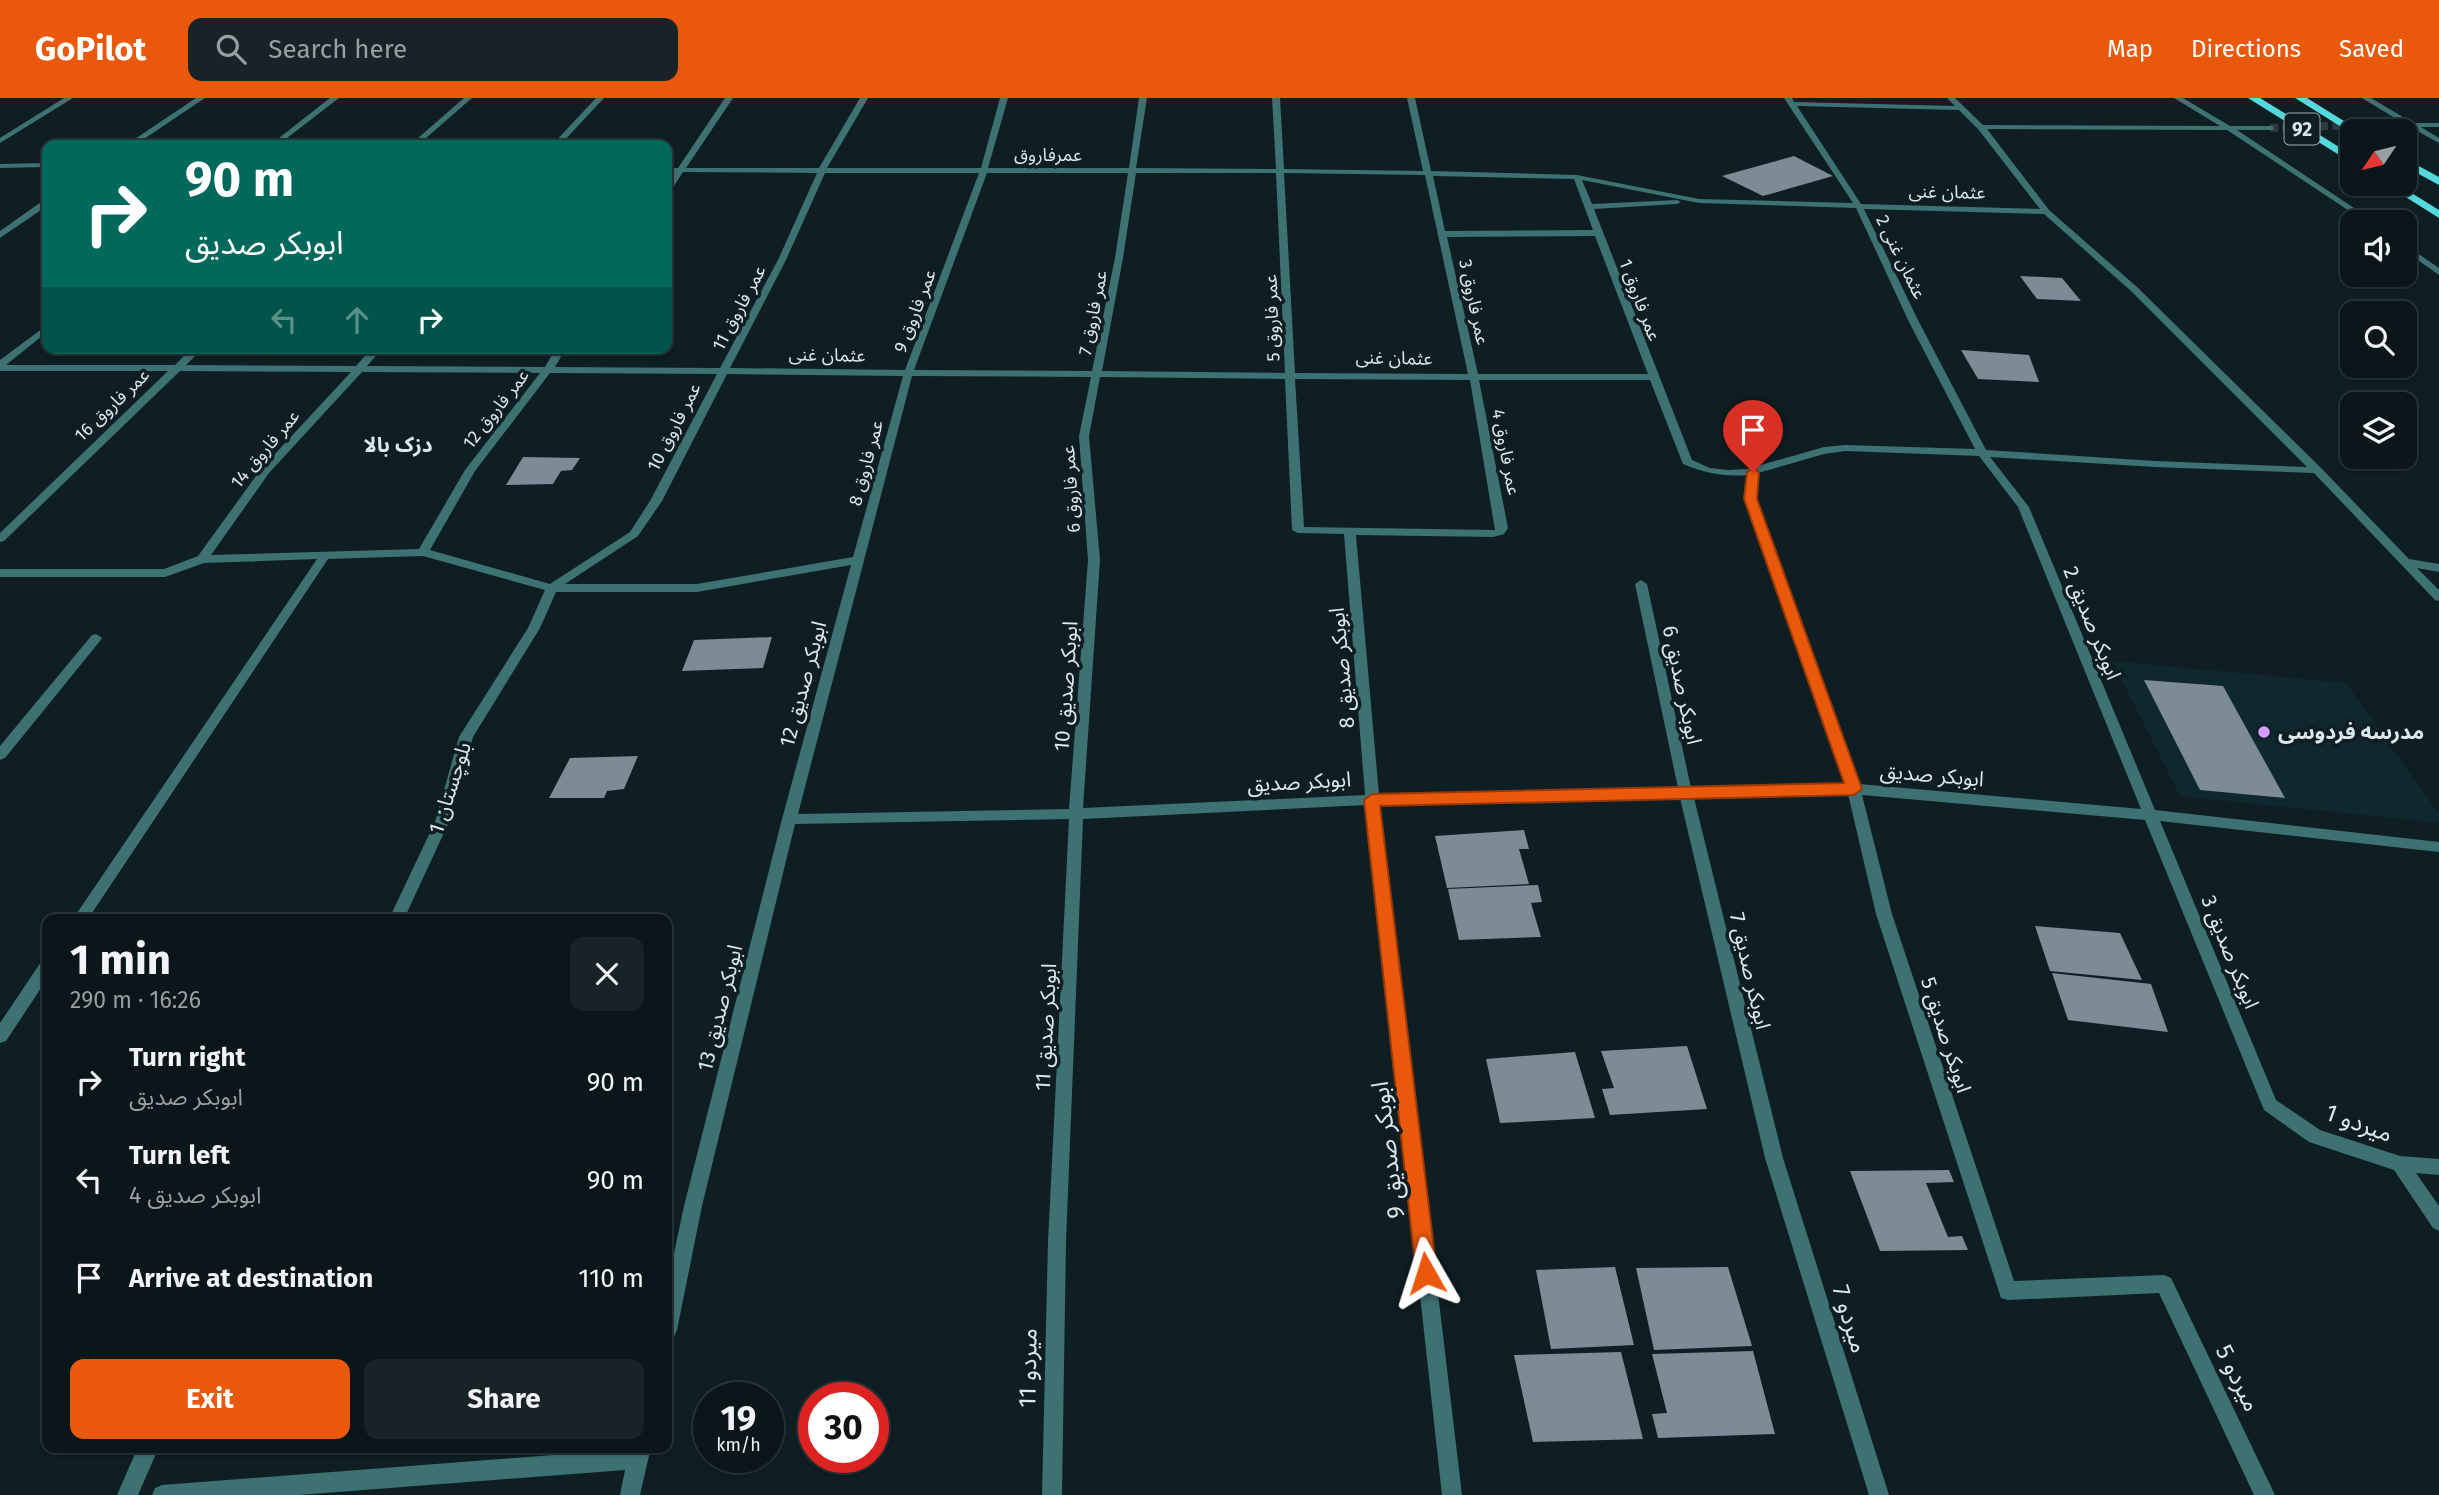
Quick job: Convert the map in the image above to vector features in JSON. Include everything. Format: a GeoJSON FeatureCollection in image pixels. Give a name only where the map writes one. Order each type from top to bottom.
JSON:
{"type":"FeatureCollection","features":[{"type":"Feature","properties":{"kind":"highway","name":"92"},"geometry":{"type":"LineString","coordinates":[[2253,98],[2340,152]]}},
{"type":"Feature","properties":{"kind":"highway","name":"92"},"geometry":{"type":"LineString","coordinates":[[2300,98],[2341,119]]}},
{"type":"Feature","properties":{"kind":"highway"},"geometry":{"type":"LineString","coordinates":[[2417,169],[2439,182]]}},
{"type":"Feature","properties":{"kind":"highway"},"geometry":{"type":"LineString","coordinates":[[2408,196],[2439,215]]}},
{"type":"Feature","properties":{"kind":"street"},"geometry":{"type":"LineString","coordinates":[[0,141],[69,98]]}},
{"type":"Feature","properties":{"kind":"street"},"geometry":{"type":"LineString","coordinates":[[138,140],[201,98]]}},
{"type":"Feature","properties":{"kind":"street"},"geometry":{"type":"LineString","coordinates":[[280,140],[335,98]]}},
{"type":"Feature","properties":{"kind":"street"},"geometry":{"type":"LineString","coordinates":[[420,140],[468,98]]}},
{"type":"Feature","properties":{"kind":"street"},"geometry":{"type":"LineString","coordinates":[[561,140],[600,98]]}},
{"type":"Feature","properties":{"kind":"street"},"geometry":{"type":"LineString","coordinates":[[672,183],[729,98]]}},
{"type":"Feature","properties":{"kind":"street","name":"عمر فاروق 11"},"geometry":{"type":"LineString","coordinates":[[723,370],[782,260],[822,170],[864,98]]}},
{"type":"Feature","properties":{"kind":"street","name":"عمر فاروق 9"},"geometry":{"type":"LineString","coordinates":[[908,374],[984,170],[1004,98]]}},
{"type":"Feature","properties":{"kind":"street","name":"عمر فاروق 7"},"geometry":{"type":"LineString","coordinates":[[1098,374],[1143,98]]}},
{"type":"Feature","properties":{"kind":"street","name":"عمر فاروق 5"},"geometry":{"type":"LineString","coordinates":[[1276,98],[1298,530],[1350,533]]}},
{"type":"Feature","properties":{"kind":"street","name":"عمر فاروق 3"},"geometry":{"type":"LineString","coordinates":[[1411,98],[1474,377]]}},
{"type":"Feature","properties":{"kind":"street"},"geometry":{"type":"LineString","coordinates":[[1951,98],[1981,127],[2046,212],[2134,289],[2317,470],[2439,597]]}},
{"type":"Feature","properties":{"kind":"street"},"geometry":{"type":"LineString","coordinates":[[2178,98],[2230,128],[2353,210]]}},
{"type":"Feature","properties":{"kind":"street"},"geometry":{"type":"LineString","coordinates":[[2366,98],[2402,119]]}},
{"type":"Feature","properties":{"kind":"street"},"geometry":{"type":"LineString","coordinates":[[1790,101],[1960,108]]}},
{"type":"Feature","properties":{"kind":"street","name":"عثمان غنی 2"},"geometry":{"type":"LineString","coordinates":[[1790,101],[1859,207],[1914,322],[1982,453]]}},
{"type":"Feature","properties":{"kind":"street"},"geometry":{"type":"LineString","coordinates":[[2417,124],[2439,125]]}},
{"type":"Feature","properties":{"kind":"street"},"geometry":{"type":"LineString","coordinates":[[1981,127],[2270,128]]}},
{"type":"Feature","properties":{"kind":"street"},"geometry":{"type":"LineString","coordinates":[[2417,128],[2437,140]]}},
{"type":"Feature","properties":{"kind":"street"},"geometry":{"type":"LineString","coordinates":[[2417,136],[2437,140]]}},
{"type":"Feature","properties":{"kind":"street"},"geometry":{"type":"LineString","coordinates":[[0,166],[42,165]]}},
{"type":"Feature","properties":{"kind":"street","name":"عمرفاروق"},"geometry":{"type":"LineString","coordinates":[[672,170],[1429,173]]}},
{"type":"Feature","properties":{"kind":"street","name":"عثمان غنی"},"geometry":{"type":"LineString","coordinates":[[1429,173],[1577,177],[1699,201],[2046,212]]}},
{"type":"Feature","properties":{"kind":"street","name":"عمر فاروق 1"},"geometry":{"type":"LineString","coordinates":[[1577,177],[1687,462],[1704,471],[1728,475],[1753,472]]}},
{"type":"Feature","properties":{"kind":"street"},"geometry":{"type":"LineString","coordinates":[[1589,207],[1699,201]]}},
{"type":"Feature","properties":{"kind":"street"},"geometry":{"type":"LineString","coordinates":[[0,235],[42,206]]}},
{"type":"Feature","properties":{"kind":"street"},"geometry":{"type":"LineString","coordinates":[[1443,234],[1598,233]]}},
{"type":"Feature","properties":{"kind":"street"},"geometry":{"type":"LineString","coordinates":[[2417,256],[2439,272]]}},
{"type":"Feature","properties":{"kind":"street"},"geometry":{"type":"LineString","coordinates":[[0,366],[42,332]]}},
{"type":"Feature","properties":{"kind":"street","name":"عمر فاروق 16"},"geometry":{"type":"LineString","coordinates":[[0,539],[192,354]]}},
{"type":"Feature","properties":{"kind":"street","name":"عمر فاروق 14"},"geometry":{"type":"LineString","coordinates":[[202,559],[265,471],[373,354]]}},
{"type":"Feature","properties":{"kind":"street","name":"عمر فاروق 12"},"geometry":{"type":"LineString","coordinates":[[423,552],[470,470],[557,354]]}},
{"type":"Feature","properties":{"kind":"street","name":"عثمان غنی"},"geometry":{"type":"LineString","coordinates":[[0,366],[1653,377]]}},
{"type":"Feature","properties":{"kind":"street","name":"عمر فاروق 10"},"geometry":{"type":"LineString","coordinates":[[552,588],[634,534],[656,500],[723,370]]}},
{"type":"Feature","properties":{"kind":"street","name":"عمر فاروق 8"},"geometry":{"type":"LineString","coordinates":[[858,560],[908,374]]}},
{"type":"Feature","properties":{"kind":"street","name":"عمر فاروق 6"},"geometry":{"type":"LineString","coordinates":[[1094,560],[1084,436],[1098,374]]}},
{"type":"Feature","properties":{"kind":"street","name":"عمر فاروق 4"},"geometry":{"type":"LineString","coordinates":[[1350,533],[1500,533],[1502,528],[1474,377]]}},
{"type":"Feature","properties":{"kind":"street"},"geometry":{"type":"LineString","coordinates":[[1753,472],[1843,448],[1982,453],[2194,468],[2317,470]]}},
{"type":"Feature","properties":{"kind":"street","name":"ابوبکر صدیق 2"},"geometry":{"type":"LineString","coordinates":[[1982,453],[2023,507],[2151,816]]}},
{"type":"Feature","properties":{"kind":"street","name":"ابوبکر صدیق 5"},"geometry":{"type":"LineString","coordinates":[[1753,472],[1751,499],[1854,789],[1884,914],[2008,1291],[2164,1284]]}},
{"type":"Feature","properties":{"kind":"street","name":"ابوبکر صدیق 8"},"geometry":{"type":"LineString","coordinates":[[1350,533],[1372,800]]}},
{"type":"Feature","properties":{"kind":"street"},"geometry":{"type":"LineString","coordinates":[[0,573],[165,573],[202,559],[423,552],[552,588],[697,588],[858,560]]}},
{"type":"Feature","properties":{"kind":"street"},"geometry":{"type":"LineString","coordinates":[[83,914],[326,555]]}},
{"type":"Feature","properties":{"kind":"street","name":"ابوبکر صدیق 12"},"geometry":{"type":"LineString","coordinates":[[789,820],[858,560]]}},
{"type":"Feature","properties":{"kind":"street","name":"ابوبکر صدیق 10"},"geometry":{"type":"LineString","coordinates":[[1076,814],[1094,560]]}},
{"type":"Feature","properties":{"kind":"street"},"geometry":{"type":"LineString","coordinates":[[2407,562],[2439,568]]}},
{"type":"Feature","properties":{"kind":"street","name":"ابوبکر صدیق 6"},"geometry":{"type":"LineString","coordinates":[[1642,584],[1686,793]]}},
{"type":"Feature","properties":{"kind":"street","name":"بلوچستان 1"},"geometry":{"type":"LineString","coordinates":[[398,914],[442,822],[466,737],[534,628],[552,588]]}},
{"type":"Feature","properties":{"kind":"street"},"geometry":{"type":"LineString","coordinates":[[0,755],[96,638]]}},
{"type":"Feature","properties":{"kind":"street","name":"ابوبکر صدیق"},"geometry":{"type":"LineString","coordinates":[[789,820],[1076,814],[1372,800],[1854,789],[2151,816],[2439,847]]}},
{"type":"Feature","properties":{"kind":"street","name":"ابوبکر صدیق 7"},"geometry":{"type":"LineString","coordinates":[[1686,793],[1774,1158]]}},
{"type":"Feature","properties":{"kind":"street","name":"ابوبکر صدیق 9"},"geometry":{"type":"LineString","coordinates":[[1372,800],[1452,1495]]}},
{"type":"Feature","properties":{"kind":"street","name":"ابوبکر صدیق 11"},"geometry":{"type":"LineString","coordinates":[[1057,1242],[1076,814]]}},
{"type":"Feature","properties":{"kind":"street","name":"ابوبکر صدیق 3"},"geometry":{"type":"LineString","coordinates":[[2151,816],[2270,1105]]}},
{"type":"Feature","properties":{"kind":"street","name":"ابوبکر صدیق 13"},"geometry":{"type":"LineString","coordinates":[[672,1306],[693,1206],[789,820]]}},
{"type":"Feature","properties":{"kind":"street"},"geometry":{"type":"LineString","coordinates":[[0,1036],[42,974]]}},
{"type":"Feature","properties":{"kind":"street","name":"میردو 1"},"geometry":{"type":"LineString","coordinates":[[2270,1105],[2315,1136],[2400,1164],[2439,1167]]}},
{"type":"Feature","properties":{"kind":"street","name":"میردو 7"},"geometry":{"type":"LineString","coordinates":[[1774,1158],[1879,1495]]}},
{"type":"Feature","properties":{"kind":"street"},"geometry":{"type":"LineString","coordinates":[[2400,1164],[2439,1222]]}},
{"type":"Feature","properties":{"kind":"street","name":"میردو 11"},"geometry":{"type":"LineString","coordinates":[[1052,1495],[1057,1242]]}},
{"type":"Feature","properties":{"kind":"street","name":"میردو 5"},"geometry":{"type":"LineString","coordinates":[[2164,1284],[2265,1495]]}},
{"type":"Feature","properties":{"kind":"street"},"geometry":{"type":"LineString","coordinates":[[127,1495],[146,1453]]}},
{"type":"Feature","properties":{"kind":"street"},"geometry":{"type":"LineString","coordinates":[[162,1495],[640,1453],[630,1495]]}},
{"type":"Feature","properties":{"kind":"shaded area","name":"مدرسه فردوسی"},"geometry":{"type":"Polygon","coordinates":[[[2112,661],[2346,683],[2439,814],[2439,823],[2180,796],[2112,661]]]}},
{"type":"Feature","properties":{"kind":"building"},"geometry":{"type":"Polygon","coordinates":[[[1794,156],[1833,176],[1763,196],[1722,176],[1794,156]]]}},
{"type":"Feature","properties":{"kind":"building"},"geometry":{"type":"Polygon","coordinates":[[[2020,276],[2062,278],[2081,301],[2037,299],[2020,276]]]}},
{"type":"Feature","properties":{"kind":"building"},"geometry":{"type":"Polygon","coordinates":[[[1961,350],[2029,355],[2039,382],[1978,379],[1961,350]]]}},
{"type":"Feature","properties":{"kind":"building"},"geometry":{"type":"Polygon","coordinates":[[[523,457],[580,458],[572,470],[561,471],[553,484],[506,485],[523,457]]]}},
{"type":"Feature","properties":{"kind":"building"},"geometry":{"type":"Polygon","coordinates":[[[772,637],[763,668],[682,671],[694,640],[772,637]]]}},
{"type":"Feature","properties":{"kind":"building"},"geometry":{"type":"Polygon","coordinates":[[[2144,680],[2223,686],[2285,798],[2200,790],[2144,680]]]}},
{"type":"Feature","properties":{"kind":"building"},"geometry":{"type":"Polygon","coordinates":[[[638,756],[624,789],[607,791],[604,798],[549,798],[570,758],[638,756]]]}},
{"type":"Feature","properties":{"kind":"building"},"geometry":{"type":"Polygon","coordinates":[[[1524,830],[1529,849],[1519,849],[1529,884],[1447,888],[1435,836],[1524,830]]]}},
{"type":"Feature","properties":{"kind":"building"},"geometry":{"type":"Polygon","coordinates":[[[1538,885],[1542,902],[1531,903],[1541,937],[1459,940],[1448,889],[1538,885]]]}},
{"type":"Feature","properties":{"kind":"building"},"geometry":{"type":"Polygon","coordinates":[[[2035,926],[2120,933],[2142,980],[2050,971],[2035,926]]]}},
{"type":"Feature","properties":{"kind":"building"},"geometry":{"type":"Polygon","coordinates":[[[2052,973],[2151,984],[2168,1032],[2068,1020],[2052,973]]]}},
{"type":"Feature","properties":{"kind":"building"},"geometry":{"type":"Polygon","coordinates":[[[1687,1046],[1707,1109],[1610,1115],[1602,1089],[1614,1088],[1601,1051],[1687,1046]]]}},
{"type":"Feature","properties":{"kind":"building"},"geometry":{"type":"Polygon","coordinates":[[[1575,1052],[1595,1118],[1500,1123],[1486,1059],[1575,1052]]]}},
{"type":"Feature","properties":{"kind":"building"},"geometry":{"type":"Polygon","coordinates":[[[1949,1170],[1954,1182],[1926,1183],[1948,1237],[1962,1236],[1968,1250],[1880,1251],[1850,1171],[1949,1170]]]}},
{"type":"Feature","properties":{"kind":"building"},"geometry":{"type":"Polygon","coordinates":[[[1615,1267],[1634,1345],[1551,1349],[1536,1270],[1615,1267]]]}},
{"type":"Feature","properties":{"kind":"building"},"geometry":{"type":"Polygon","coordinates":[[[1728,1267],[1752,1346],[1654,1350],[1636,1268],[1728,1267]]]}},
{"type":"Feature","properties":{"kind":"building"},"geometry":{"type":"Polygon","coordinates":[[[1753,1351],[1775,1434],[1658,1438],[1652,1414],[1667,1413],[1652,1354],[1753,1351]]]}},
{"type":"Feature","properties":{"kind":"building"},"geometry":{"type":"Polygon","coordinates":[[[1621,1352],[1643,1439],[1533,1442],[1514,1355],[1621,1352]]]}},
{"type":"Feature","properties":{"kind":"tunnel"},"geometry":{"type":"LineString","coordinates":[[2270,128],[2340,126]]}},
{"type":"Feature","properties":{"kind":"place","name":"مدرسه فردوسی"},"geometry":{"type":"Point","coordinates":[2264,732]}},
{"type":"Feature","properties":{"kind":"district","name":"دزک بالا"},"geometry":{"type":"Point","coordinates":[398,445]}},
{"type":"Feature","properties":{"kind":"route"},"geometry":{"type":"LineString","coordinates":[[1426,1273],[1372,800],[1854,789],[1751,499],[1753,472]]}}]}
